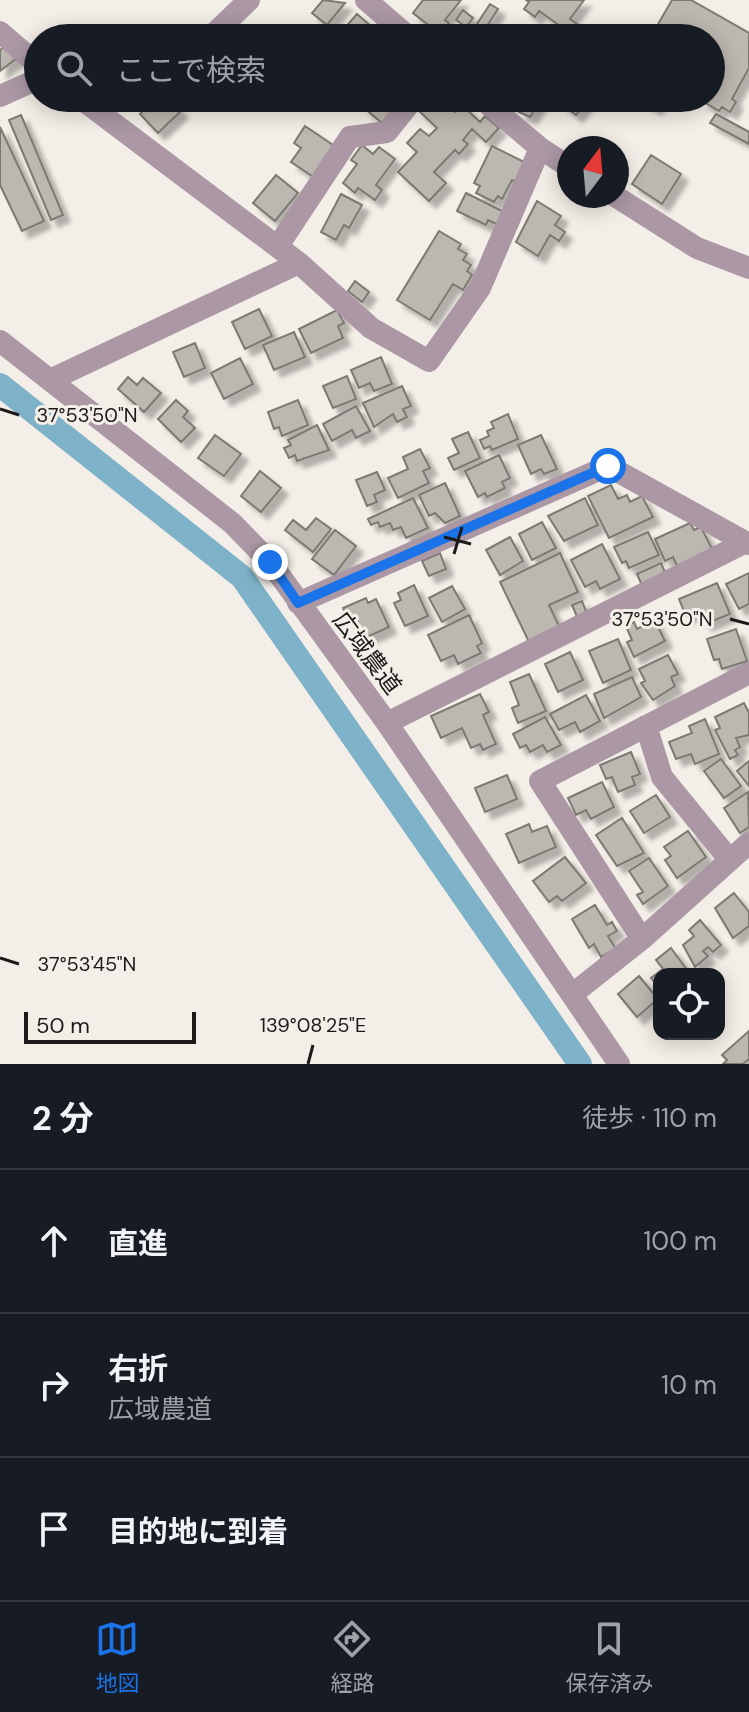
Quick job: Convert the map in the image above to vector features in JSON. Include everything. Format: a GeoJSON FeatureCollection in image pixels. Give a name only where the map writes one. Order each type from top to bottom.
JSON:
{"type":"FeatureCollection","features":[{"type":"Feature","properties":{"kind":"street"},"geometry":{"type":"LineString","coordinates":[[224,24],[249,0]]}},
{"type":"Feature","properties":{"kind":"street"},"geometry":{"type":"LineString","coordinates":[[366,0],[394,24]]}},
{"type":"Feature","properties":{"kind":"street"},"geometry":{"type":"LineString","coordinates":[[0,32],[24,53]]}},
{"type":"Feature","properties":{"kind":"street"},"geometry":{"type":"LineString","coordinates":[[0,96],[24,85]]}},
{"type":"Feature","properties":{"kind":"street"},"geometry":{"type":"LineString","coordinates":[[99,112],[278,246],[371,328],[429,361],[480,288],[540,148]]}},
{"type":"Feature","properties":{"kind":"street"},"geometry":{"type":"LineString","coordinates":[[278,246],[350,137],[387,132],[403,112]]}},
{"type":"Feature","properties":{"kind":"street"},"geometry":{"type":"LineString","coordinates":[[498,112],[557,159]]}},
{"type":"Feature","properties":{"kind":"street"},"geometry":{"type":"LineString","coordinates":[[629,205],[697,248],[749,268]]}},
{"type":"Feature","properties":{"kind":"street"},"geometry":{"type":"LineString","coordinates":[[50,380],[299,263]]}},
{"type":"Feature","properties":{"kind":"street","name":"広域農道"},"geometry":{"type":"LineString","coordinates":[[0,341],[232,523],[270,562],[387,723],[574,993],[619,1064]]}},
{"type":"Feature","properties":{"kind":"street"},"geometry":{"type":"LineString","coordinates":[[298,603],[608,466],[748,543]]}},
{"type":"Feature","properties":{"kind":"street"},"geometry":{"type":"LineString","coordinates":[[387,723],[748,543]]}},
{"type":"Feature","properties":{"kind":"street"},"geometry":{"type":"LineString","coordinates":[[642,939],[540,781],[749,673]]}},
{"type":"Feature","properties":{"kind":"street"},"geometry":{"type":"LineString","coordinates":[[646,726],[662,777],[729,859]]}},
{"type":"Feature","properties":{"kind":"street"},"geometry":{"type":"LineString","coordinates":[[574,993],[642,939],[749,843]]}},
{"type":"Feature","properties":{"kind":"building"},"geometry":{"type":"Polygon","coordinates":[[[323,0],[345,3],[328,24],[312,13],[323,0]]]}},
{"type":"Feature","properties":{"kind":"building"},"geometry":{"type":"Polygon","coordinates":[[[423,0],[461,0],[445,20],[448,24],[427,24],[413,13],[423,0]]]}},
{"type":"Feature","properties":{"kind":"building"},"geometry":{"type":"Polygon","coordinates":[[[526,0],[584,0],[570,19],[577,24],[557,24],[539,11],[535,17],[524,9],[529,2],[526,0]]]}},
{"type":"Feature","properties":{"kind":"building"},"geometry":{"type":"Polygon","coordinates":[[[672,0],[691,0],[749,33],[749,68],[732,99],[736,102],[730,112],[725,109],[725,24],[658,24],[672,0]]]}},
{"type":"Feature","properties":{"kind":"building"},"geometry":{"type":"Polygon","coordinates":[[[490,4],[498,9],[488,24],[477,24],[490,4]]]}},
{"type":"Feature","properties":{"kind":"building"},"geometry":{"type":"Polygon","coordinates":[[[463,10],[473,18],[468,24],[456,20],[463,10]]]}},
{"type":"Feature","properties":{"kind":"building"},"geometry":{"type":"Polygon","coordinates":[[[357,14],[368,24],[348,24],[357,14]]]}},
{"type":"Feature","properties":{"kind":"building"},"geometry":{"type":"Polygon","coordinates":[[[7,45],[17,58],[0,71],[0,50],[7,45]]]}},
{"type":"Feature","properties":{"kind":"building"},"geometry":{"type":"Polygon","coordinates":[[[142,112],[180,112],[158,133],[140,114],[142,112]]]}},
{"type":"Feature","properties":{"kind":"building"},"geometry":{"type":"Polygon","coordinates":[[[369,112],[391,112],[382,123],[369,112]]]}},
{"type":"Feature","properties":{"kind":"building"},"geometry":{"type":"Polygon","coordinates":[[[420,112],[469,112],[480,122],[485,116],[499,128],[486,142],[472,129],[463,140],[468,144],[459,154],[455,150],[434,172],[446,183],[429,201],[398,172],[417,152],[407,143],[420,129],[429,136],[437,128],[420,112]]]}},
{"type":"Feature","properties":{"kind":"building"},"geometry":{"type":"Polygon","coordinates":[[[716,114],[749,132],[749,144],[710,123],[716,114]]]}},
{"type":"Feature","properties":{"kind":"building"},"geometry":{"type":"Polygon","coordinates":[[[21,115],[63,215],[51,220],[9,120],[21,115]]]}},
{"type":"Feature","properties":{"kind":"building"},"geometry":{"type":"Polygon","coordinates":[[[305,126],[336,147],[315,178],[291,162],[301,148],[294,143],[305,126]]]}},
{"type":"Feature","properties":{"kind":"building"},"geometry":{"type":"Polygon","coordinates":[[[0,127],[44,221],[22,231],[0,185],[0,127]]]}},
{"type":"Feature","properties":{"kind":"building"},"geometry":{"type":"Polygon","coordinates":[[[362,145],[373,154],[379,147],[395,159],[376,185],[382,190],[375,200],[358,188],[355,193],[343,183],[357,164],[351,160],[362,145]]]}},
{"type":"Feature","properties":{"kind":"building"},"geometry":{"type":"Polygon","coordinates":[[[492,146],[528,164],[518,183],[512,180],[502,199],[498,196],[494,202],[476,193],[480,186],[474,183],[492,146]]]}},
{"type":"Feature","properties":{"kind":"building"},"geometry":{"type":"Polygon","coordinates":[[[651,155],[681,174],[662,204],[632,184],[651,155]]]}},
{"type":"Feature","properties":{"kind":"building"},"geometry":{"type":"Polygon","coordinates":[[[276,175],[298,193],[275,221],[253,203],[276,175]]]}},
{"type":"Feature","properties":{"kind":"building"},"geometry":{"type":"Polygon","coordinates":[[[466,193],[504,212],[498,225],[488,220],[486,225],[457,211],[466,193]]]}},
{"type":"Feature","properties":{"kind":"building"},"geometry":{"type":"Polygon","coordinates":[[[341,194],[362,205],[349,228],[344,225],[336,240],[321,232],[341,194]]]}},
{"type":"Feature","properties":{"kind":"building"},"geometry":{"type":"Polygon","coordinates":[[[537,201],[561,216],[555,225],[565,232],[559,241],[550,235],[538,256],[516,242],[537,201]]]}},
{"type":"Feature","properties":{"kind":"building"},"geometry":{"type":"Polygon","coordinates":[[[439,231],[461,244],[458,249],[467,254],[463,260],[471,265],[467,271],[472,275],[463,290],[453,284],[430,320],[397,300],[439,231]]]}},
{"type":"Feature","properties":{"kind":"building"},"geometry":{"type":"Polygon","coordinates":[[[355,281],[369,292],[362,302],[348,291],[355,281]]]}},
{"type":"Feature","properties":{"kind":"building"},"geometry":{"type":"Polygon","coordinates":[[[259,309],[272,336],[245,349],[232,322],[259,309]]]}},
{"type":"Feature","properties":{"kind":"building"},"geometry":{"type":"Polygon","coordinates":[[[337,310],[344,323],[338,326],[343,338],[311,353],[299,329],[337,310]]]}},
{"type":"Feature","properties":{"kind":"building"},"geometry":{"type":"Polygon","coordinates":[[[294,332],[305,357],[274,370],[263,345],[294,332]]]}},
{"type":"Feature","properties":{"kind":"building"},"geometry":{"type":"Polygon","coordinates":[[[195,343],[205,368],[184,377],[173,352],[195,343]]]}},
{"type":"Feature","properties":{"kind":"building"},"geometry":{"type":"Polygon","coordinates":[[[381,357],[392,384],[374,391],[370,383],[359,388],[351,370],[381,357]]]}},
{"type":"Feature","properties":{"kind":"building"},"geometry":{"type":"Polygon","coordinates":[[[240,358],[253,384],[224,399],[211,373],[240,358]]]}},
{"type":"Feature","properties":{"kind":"building"},"geometry":{"type":"Polygon","coordinates":[[[347,376],[356,399],[333,408],[323,386],[347,376]]]}},
{"type":"Feature","properties":{"kind":"building"},"geometry":{"type":"Polygon","coordinates":[[[128,377],[137,385],[143,378],[161,393],[144,412],[118,389],[128,377]]]}},
{"type":"Feature","properties":{"kind":"building"},"geometry":{"type":"Polygon","coordinates":[[[402,386],[411,406],[403,409],[407,417],[397,422],[393,414],[374,427],[363,403],[402,386]]]}},
{"type":"Feature","properties":{"kind":"building"},"geometry":{"type":"Polygon","coordinates":[[[176,400],[188,411],[183,417],[195,428],[181,442],[158,419],[176,400]]]}},
{"type":"Feature","properties":{"kind":"building"},"geometry":{"type":"Polygon","coordinates":[[[298,400],[308,425],[282,436],[279,427],[274,429],[268,412],[298,400]]]}},
{"type":"Feature","properties":{"kind":"building"},"geometry":{"type":"Polygon","coordinates":[[[356,406],[370,431],[356,438],[352,430],[332,441],[323,424],[356,406]]]}},
{"type":"Feature","properties":{"kind":"building"},"geometry":{"type":"Polygon","coordinates":[[[508,414],[518,439],[492,450],[490,446],[484,449],[480,440],[489,436],[487,431],[494,428],[491,422],[508,414]]]}},
{"type":"Feature","properties":{"kind":"building"},"geometry":{"type":"Polygon","coordinates":[[[317,425],[329,450],[297,461],[295,455],[289,458],[284,448],[291,445],[288,440],[317,425]]]}},
{"type":"Feature","properties":{"kind":"building"},"geometry":{"type":"Polygon","coordinates":[[[468,432],[480,458],[454,470],[448,458],[459,453],[452,439],[468,432]]]}},
{"type":"Feature","properties":{"kind":"building"},"geometry":{"type":"Polygon","coordinates":[[[215,435],[241,454],[224,476],[198,458],[215,435]]]}},
{"type":"Feature","properties":{"kind":"building"},"geometry":{"type":"Polygon","coordinates":[[[541,435],[557,469],[544,474],[541,469],[531,474],[518,445],[541,435]]]}},
{"type":"Feature","properties":{"kind":"building"},"geometry":{"type":"Polygon","coordinates":[[[420,449],[430,468],[423,471],[429,483],[398,498],[388,478],[408,469],[403,457],[420,449]]]}},
{"type":"Feature","properties":{"kind":"building"},"geometry":{"type":"Polygon","coordinates":[[[499,455],[510,478],[502,482],[505,488],[487,497],[485,493],[478,497],[465,471],[499,455]]]}},
{"type":"Feature","properties":{"kind":"building"},"geometry":{"type":"Polygon","coordinates":[[[260,471],[281,488],[261,512],[241,496],[260,471]]]}},
{"type":"Feature","properties":{"kind":"building"},"geometry":{"type":"Polygon","coordinates":[[[377,472],[385,490],[374,495],[377,502],[367,506],[356,480],[377,472]]]}},
{"type":"Feature","properties":{"kind":"building"},"geometry":{"type":"Polygon","coordinates":[[[445,483],[460,516],[445,523],[435,513],[429,516],[419,495],[445,483]]]}},
{"type":"Feature","properties":{"kind":"building"},"geometry":{"type":"Polygon","coordinates":[[[611,485],[618,499],[627,495],[630,502],[642,496],[653,517],[609,538],[588,496],[611,485]]]}},
{"type":"Feature","properties":{"kind":"building"},"geometry":{"type":"Polygon","coordinates":[[[413,498],[428,528],[406,538],[401,527],[393,530],[390,523],[380,527],[378,522],[371,525],[368,519],[413,498]]]}},
{"type":"Feature","properties":{"kind":"building"},"geometry":{"type":"Polygon","coordinates":[[[585,498],[598,525],[564,541],[548,516],[585,498]]]}},
{"type":"Feature","properties":{"kind":"building"},"geometry":{"type":"Polygon","coordinates":[[[316,518],[331,529],[313,552],[285,530],[293,520],[306,530],[316,518]]]}},
{"type":"Feature","properties":{"kind":"building"},"geometry":{"type":"Polygon","coordinates":[[[542,522],[556,548],[532,560],[519,534],[542,522]]]}},
{"type":"Feature","properties":{"kind":"building"},"geometry":{"type":"Polygon","coordinates":[[[690,523],[694,530],[701,527],[713,551],[677,566],[673,557],[665,561],[655,539],[690,523]]]}},
{"type":"Feature","properties":{"kind":"building"},"geometry":{"type":"Polygon","coordinates":[[[335,530],[356,546],[334,575],[312,559],[335,530]]]}},
{"type":"Feature","properties":{"kind":"building"},"geometry":{"type":"Polygon","coordinates":[[[648,532],[659,555],[629,568],[626,561],[622,563],[614,547],[648,532]]]}},
{"type":"Feature","properties":{"kind":"building"},"geometry":{"type":"Polygon","coordinates":[[[510,537],[523,561],[500,575],[486,550],[510,537]]]}},
{"type":"Feature","properties":{"kind":"building"},"geometry":{"type":"Polygon","coordinates":[[[602,544],[620,579],[600,589],[596,581],[585,587],[571,560],[602,544]]]}},
{"type":"Feature","properties":{"kind":"building"},"geometry":{"type":"Polygon","coordinates":[[[440,553],[446,569],[429,576],[422,561],[440,553]]]}},
{"type":"Feature","properties":{"kind":"building"},"geometry":{"type":"Polygon","coordinates":[[[560,553],[578,592],[549,605],[560,628],[529,642],[500,582],[560,553]]]}},
{"type":"Feature","properties":{"kind":"building"},"geometry":{"type":"Polygon","coordinates":[[[661,563],[667,577],[643,588],[637,574],[661,563]]]}},
{"type":"Feature","properties":{"kind":"building"},"geometry":{"type":"Polygon","coordinates":[[[749,573],[749,604],[739,609],[726,584],[749,573]]]}},
{"type":"Feature","properties":{"kind":"building"},"geometry":{"type":"Polygon","coordinates":[[[717,583],[730,614],[705,624],[699,610],[686,616],[679,599],[717,583]]]}},
{"type":"Feature","properties":{"kind":"building"},"geometry":{"type":"Polygon","coordinates":[[[414,585],[428,616],[405,626],[394,603],[401,600],[398,593],[414,585]]]}},
{"type":"Feature","properties":{"kind":"building"},"geometry":{"type":"Polygon","coordinates":[[[452,586],[465,609],[442,622],[429,598],[452,586]]]}},
{"type":"Feature","properties":{"kind":"building"},"geometry":{"type":"Polygon","coordinates":[[[366,598],[368,603],[376,599],[389,627],[365,638],[357,620],[350,623],[343,608],[366,598]]]}},
{"type":"Feature","properties":{"kind":"building"},"geometry":{"type":"Polygon","coordinates":[[[582,601],[588,616],[578,619],[572,605],[582,601]]]}},
{"type":"Feature","properties":{"kind":"building"},"geometry":{"type":"Polygon","coordinates":[[[469,615],[482,643],[477,646],[481,653],[458,664],[454,655],[441,661],[428,635],[469,615]]]}},
{"type":"Feature","properties":{"kind":"building"},"geometry":{"type":"Polygon","coordinates":[[[652,615],[665,641],[634,657],[627,642],[632,640],[626,626],[634,622],[637,629],[647,624],[644,619],[652,615]]]}},
{"type":"Feature","properties":{"kind":"building"},"geometry":{"type":"Polygon","coordinates":[[[736,629],[747,661],[722,669],[719,659],[714,660],[707,639],[736,629]]]}},
{"type":"Feature","properties":{"kind":"building"},"geometry":{"type":"Polygon","coordinates":[[[618,639],[631,670],[603,683],[589,651],[618,639]]]}},
{"type":"Feature","properties":{"kind":"building"},"geometry":{"type":"Polygon","coordinates":[[[570,652],[583,680],[558,692],[545,664],[570,652]]]}},
{"type":"Feature","properties":{"kind":"building"},"geometry":{"type":"Polygon","coordinates":[[[668,655],[678,674],[671,677],[675,686],[653,700],[641,683],[645,681],[639,669],[668,655]]]}},
{"type":"Feature","properties":{"kind":"building"},"geometry":{"type":"Polygon","coordinates":[[[529,674],[546,711],[518,723],[512,708],[519,705],[510,682],[529,674]]]}},
{"type":"Feature","properties":{"kind":"building"},"geometry":{"type":"Polygon","coordinates":[[[632,677],[641,697],[604,718],[594,694],[632,677]]]}},
{"type":"Feature","properties":{"kind":"building"},"geometry":{"type":"Polygon","coordinates":[[[480,694],[489,712],[483,715],[496,744],[483,750],[480,744],[471,748],[462,728],[441,738],[431,716],[480,694]]]}},
{"type":"Feature","properties":{"kind":"building"},"geometry":{"type":"Polygon","coordinates":[[[586,695],[600,721],[580,732],[575,722],[559,730],[550,714],[586,695]]]}},
{"type":"Feature","properties":{"kind":"building"},"geometry":{"type":"Polygon","coordinates":[[[744,703],[749,713],[749,735],[736,738],[740,747],[735,750],[738,755],[730,759],[715,730],[720,728],[715,717],[744,703]]]}},
{"type":"Feature","properties":{"kind":"building"},"geometry":{"type":"Polygon","coordinates":[[[545,717],[561,745],[547,752],[543,745],[530,752],[526,745],[520,748],[513,734],[545,717]]]}},
{"type":"Feature","properties":{"kind":"building"},"geometry":{"type":"Polygon","coordinates":[[[705,719],[719,754],[695,764],[691,754],[676,759],[669,742],[692,733],[689,726],[705,719]]]}},
{"type":"Feature","properties":{"kind":"building"},"geometry":{"type":"Polygon","coordinates":[[[631,752],[640,774],[632,777],[635,785],[618,792],[612,777],[606,779],[600,765],[631,752]]]}},
{"type":"Feature","properties":{"kind":"building"},"geometry":{"type":"Polygon","coordinates":[[[721,759],[741,786],[724,798],[704,771],[721,759]]]}},
{"type":"Feature","properties":{"kind":"building"},"geometry":{"type":"Polygon","coordinates":[[[749,761],[749,786],[737,771],[749,761]]]}},
{"type":"Feature","properties":{"kind":"building"},"geometry":{"type":"Polygon","coordinates":[[[507,775],[517,799],[485,812],[475,788],[507,775]]]}},
{"type":"Feature","properties":{"kind":"building"},"geometry":{"type":"Polygon","coordinates":[[[602,782],[614,807],[591,819],[586,810],[576,815],[568,798],[602,782]]]}},
{"type":"Feature","properties":{"kind":"building"},"geometry":{"type":"Polygon","coordinates":[[[748,792],[749,827],[740,833],[724,808],[748,792]]]}},
{"type":"Feature","properties":{"kind":"building"},"geometry":{"type":"Polygon","coordinates":[[[656,795],[670,817],[644,833],[630,811],[656,795]]]}},
{"type":"Feature","properties":{"kind":"building"},"geometry":{"type":"Polygon","coordinates":[[[622,818],[644,853],[617,866],[596,835],[622,818]]]}},
{"type":"Feature","properties":{"kind":"building"},"geometry":{"type":"Polygon","coordinates":[[[529,824],[532,832],[547,826],[556,847],[519,863],[506,834],[529,824]]]}},
{"type":"Feature","properties":{"kind":"building"},"geometry":{"type":"Polygon","coordinates":[[[688,831],[706,857],[677,878],[665,860],[671,856],[664,847],[688,831]]]}},
{"type":"Feature","properties":{"kind":"building"},"geometry":{"type":"Polygon","coordinates":[[[565,857],[586,883],[562,901],[557,896],[549,902],[533,881],[565,857]]]}},
{"type":"Feature","properties":{"kind":"building"},"geometry":{"type":"Polygon","coordinates":[[[649,858],[668,886],[643,904],[637,895],[643,892],[629,871],[649,858]]]}},
{"type":"Feature","properties":{"kind":"building"},"geometry":{"type":"Polygon","coordinates":[[[734,893],[749,912],[749,926],[733,938],[715,908],[734,893]]]}},
{"type":"Feature","properties":{"kind":"building"},"geometry":{"type":"Polygon","coordinates":[[[595,905],[607,925],[612,922],[617,931],[608,936],[616,949],[601,957],[594,944],[589,948],[572,919],[595,905]]]}},
{"type":"Feature","properties":{"kind":"building"},"geometry":{"type":"Polygon","coordinates":[[[700,920],[721,945],[713,952],[708,947],[703,951],[708,956],[695,967],[683,945],[694,936],[689,930],[700,920]]]}},
{"type":"Feature","properties":{"kind":"building"},"geometry":{"type":"Polygon","coordinates":[[[671,948],[686,968],[662,968],[656,960],[671,948]]]}},
{"type":"Feature","properties":{"kind":"building"},"geometry":{"type":"Polygon","coordinates":[[[639,976],[653,993],[653,1003],[637,1017],[618,994],[639,976]]]}},
{"type":"Feature","properties":{"kind":"building"},"geometry":{"type":"Polygon","coordinates":[[[749,1031],[749,1059],[743,1064],[723,1064],[727,1060],[722,1055],[749,1031]]]}},
{"type":"Feature","properties":{"kind":"waterway"},"geometry":{"type":"LineString","coordinates":[[0,385],[242,577],[580,1064]]}},
{"type":"Feature","properties":{"kind":"route"},"geometry":{"type":"LineString","coordinates":[[270,562],[298,603],[608,466]]}}]}
